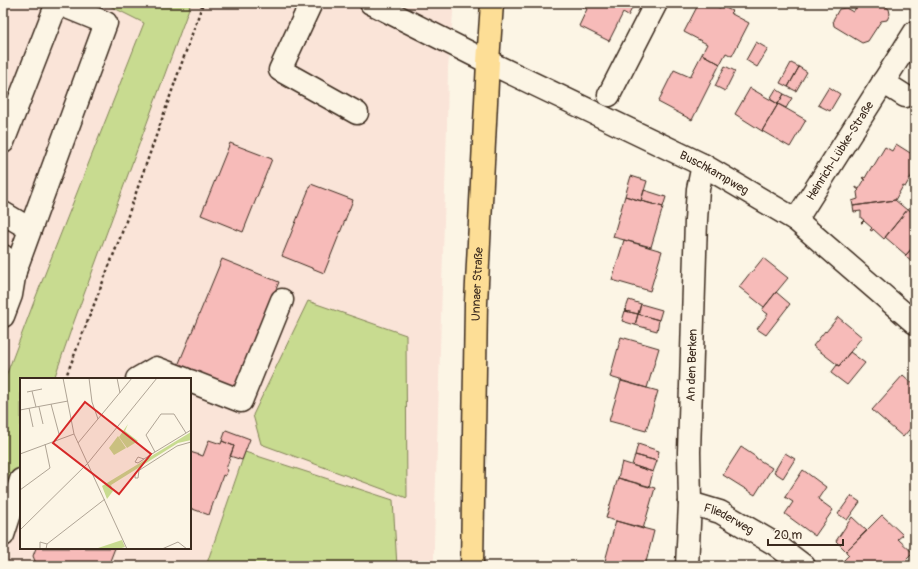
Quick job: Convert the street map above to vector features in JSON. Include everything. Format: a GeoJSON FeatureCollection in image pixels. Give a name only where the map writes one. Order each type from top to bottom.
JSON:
{"type":"FeatureCollection","features":[{"type":"Feature","properties":{"kind":"main road","name":"Unnaer Straße"},"geometry":{"type":"LineString","coordinates":[[472,566],[476,303],[492,3]]}},
{"type":"Feature","properties":{"kind":"street"},"geometry":{"type":"LineString","coordinates":[[3,142],[57,3],[106,23],[30,228],[9,264],[11,295],[3,316]]}},
{"type":"Feature","properties":{"kind":"street"},"geometry":{"type":"LineString","coordinates":[[311,3],[280,70],[357,113]]}},
{"type":"Feature","properties":{"kind":"street","name":"Buschkampweg"},"geometry":{"type":"LineString","coordinates":[[371,3],[488,62],[703,165],[796,220],[915,323]]}},
{"type":"Feature","properties":{"kind":"street"},"geometry":{"type":"LineString","coordinates":[[609,95],[656,3]]}},
{"type":"Feature","properties":{"kind":"street","name":"Heinrich-Lübke-Straße"},"geometry":{"type":"LineString","coordinates":[[796,220],[915,32]]}},
{"type":"Feature","properties":{"kind":"street"},"geometry":{"type":"LineString","coordinates":[[883,82],[904,96]]}},
{"type":"Feature","properties":{"kind":"street","name":"An den Berken"},"geometry":{"type":"LineString","coordinates":[[687,566],[690,504],[689,452],[696,220],[698,189],[703,165]]}},
{"type":"Feature","properties":{"kind":"street"},"geometry":{"type":"LineString","coordinates":[[3,213],[30,228]]}},
{"type":"Feature","properties":{"kind":"street"},"geometry":{"type":"LineString","coordinates":[[191,381],[241,401],[282,300]]}},
{"type":"Feature","properties":{"kind":"street"},"geometry":{"type":"LineString","coordinates":[[139,378],[156,368],[182,378]]}},
{"type":"Feature","properties":{"kind":"street"},"geometry":{"type":"LineString","coordinates":[[3,534],[20,483]]}},
{"type":"Feature","properties":{"kind":"street","name":"Fliederweg"},"geometry":{"type":"LineString","coordinates":[[690,504],[720,512],[775,544],[804,566]]}},
{"type":"Feature","properties":{"kind":"path"},"geometry":{"type":"LineString","coordinates":[[65,378],[120,238],[203,3]]}},
{"type":"Feature","properties":{"kind":"shaded area"},"geometry":{"type":"Polygon","coordinates":[[[3,3],[104,3],[144,23],[3,384],[3,3]]]}},
{"type":"Feature","properties":{"kind":"shaded area"},"geometry":{"type":"Polygon","coordinates":[[[191,3],[454,3],[448,68],[434,566],[397,566],[393,500],[245,452],[206,566],[3,566],[3,524],[20,478],[20,549],[191,549],[191,378],[54,378],[191,3]]]}},
{"type":"Feature","properties":{"kind":"green space"},"geometry":{"type":"Polygon","coordinates":[[[104,3],[191,3],[54,378],[20,378],[20,478],[3,524],[3,384],[144,23],[104,3]]]}},
{"type":"Feature","properties":{"kind":"green space"},"geometry":{"type":"Polygon","coordinates":[[[308,301],[406,335],[407,498],[261,444],[253,415],[308,301]]]}},
{"type":"Feature","properties":{"kind":"green space"},"geometry":{"type":"Polygon","coordinates":[[[245,452],[393,500],[397,566],[206,566],[245,452]]]}},
{"type":"Feature","properties":{"kind":"building"},"geometry":{"type":"Polygon","coordinates":[[[3,3],[8,3],[3,17],[3,3]]]}},
{"type":"Feature","properties":{"kind":"building"},"geometry":{"type":"Polygon","coordinates":[[[575,3],[635,3],[628,16],[623,13],[609,41],[579,26],[587,9],[575,3]]]}},
{"type":"Feature","properties":{"kind":"building"},"geometry":{"type":"Polygon","coordinates":[[[699,3],[710,3],[720,8],[721,6],[732,11],[730,13],[749,23],[732,56],[726,53],[720,64],[702,54],[707,44],[684,32],[699,3]]]}},
{"type":"Feature","properties":{"kind":"building"},"geometry":{"type":"Polygon","coordinates":[[[859,3],[880,3],[889,9],[890,14],[887,20],[881,21],[868,41],[862,43],[834,26],[833,20],[839,9],[846,8],[853,12],[859,3]]]}},
{"type":"Feature","properties":{"kind":"building"},"geometry":{"type":"Polygon","coordinates":[[[756,42],[768,49],[757,67],[746,60],[756,42]]]}},
{"type":"Feature","properties":{"kind":"building"},"geometry":{"type":"Polygon","coordinates":[[[702,54],[720,64],[692,120],[658,102],[674,70],[690,77],[702,54]]]}},
{"type":"Feature","properties":{"kind":"building"},"geometry":{"type":"Polygon","coordinates":[[[791,63],[799,67],[788,87],[780,83],[791,63]]]}},
{"type":"Feature","properties":{"kind":"building"},"geometry":{"type":"Polygon","coordinates":[[[725,66],[735,71],[725,91],[715,86],[725,66]]]}},
{"type":"Feature","properties":{"kind":"building"},"geometry":{"type":"Polygon","coordinates":[[[799,67],[807,72],[796,91],[788,87],[799,67]]]}},
{"type":"Feature","properties":{"kind":"building"},"geometry":{"type":"Polygon","coordinates":[[[829,87],[840,94],[830,111],[818,105],[829,87]]]}},
{"type":"Feature","properties":{"kind":"building"},"geometry":{"type":"Polygon","coordinates":[[[750,88],[778,104],[762,131],[735,114],[750,88]]]}},
{"type":"Feature","properties":{"kind":"building"},"geometry":{"type":"Polygon","coordinates":[[[776,89],[784,94],[778,104],[770,99],[776,89]]]}},
{"type":"Feature","properties":{"kind":"building"},"geometry":{"type":"Polygon","coordinates":[[[784,94],[792,98],[786,108],[778,104],[784,94]]]}},
{"type":"Feature","properties":{"kind":"building"},"geometry":{"type":"Polygon","coordinates":[[[778,104],[806,120],[790,147],[762,131],[778,104]]]}},
{"type":"Feature","properties":{"kind":"building"},"geometry":{"type":"Polygon","coordinates":[[[230,143],[272,159],[243,232],[201,215],[230,143]]]}},
{"type":"Feature","properties":{"kind":"building"},"geometry":{"type":"Polygon","coordinates":[[[896,144],[915,156],[915,170],[905,187],[903,186],[895,200],[853,206],[852,201],[858,199],[857,192],[859,190],[856,187],[859,189],[865,179],[862,178],[865,178],[885,147],[892,151],[896,144]]]}},
{"type":"Feature","properties":{"kind":"building"},"geometry":{"type":"Polygon","coordinates":[[[631,176],[647,181],[641,201],[625,196],[631,176]]]}},
{"type":"Feature","properties":{"kind":"building"},"geometry":{"type":"Polygon","coordinates":[[[311,184],[353,200],[324,273],[282,256],[311,184]]]}},
{"type":"Feature","properties":{"kind":"building"},"geometry":{"type":"Polygon","coordinates":[[[644,190],[666,197],[663,207],[641,201],[644,190]]]}},
{"type":"Feature","properties":{"kind":"building"},"geometry":{"type":"Polygon","coordinates":[[[625,196],[663,207],[651,247],[613,237],[625,196]]]}},
{"type":"Feature","properties":{"kind":"building"},"geometry":{"type":"Polygon","coordinates":[[[895,200],[907,210],[884,239],[873,229],[872,231],[870,230],[872,228],[864,221],[861,223],[864,220],[861,218],[861,211],[854,212],[853,206],[895,200]]]}},
{"type":"Feature","properties":{"kind":"building"},"geometry":{"type":"Polygon","coordinates":[[[908,209],[915,214],[915,245],[906,255],[885,237],[908,209]]]}},
{"type":"Feature","properties":{"kind":"building"},"geometry":{"type":"Polygon","coordinates":[[[624,240],[662,251],[650,291],[612,280],[624,240]]]}},
{"type":"Feature","properties":{"kind":"building"},"geometry":{"type":"Polygon","coordinates":[[[915,245],[915,265],[905,256],[915,245]]]}},
{"type":"Feature","properties":{"kind":"building"},"geometry":{"type":"Polygon","coordinates":[[[763,258],[788,278],[764,307],[739,287],[763,258]]]}},
{"type":"Feature","properties":{"kind":"building"},"geometry":{"type":"Polygon","coordinates":[[[222,259],[279,282],[234,392],[177,368],[222,259]]]}},
{"type":"Feature","properties":{"kind":"building"},"geometry":{"type":"Polygon","coordinates":[[[776,292],[790,304],[766,335],[757,329],[768,314],[762,310],[776,292]]]}},
{"type":"Feature","properties":{"kind":"building"},"geometry":{"type":"Polygon","coordinates":[[[629,300],[641,304],[638,314],[625,311],[629,300]]]}},
{"type":"Feature","properties":{"kind":"building"},"geometry":{"type":"Polygon","coordinates":[[[641,304],[662,310],[659,320],[638,314],[641,304]]]}},
{"type":"Feature","properties":{"kind":"building"},"geometry":{"type":"Polygon","coordinates":[[[625,311],[638,314],[635,325],[622,321],[625,311]]]}},
{"type":"Feature","properties":{"kind":"building"},"geometry":{"type":"Polygon","coordinates":[[[638,314],[659,320],[657,331],[635,325],[638,314]]]}},
{"type":"Feature","properties":{"kind":"building"},"geometry":{"type":"Polygon","coordinates":[[[838,317],[862,337],[839,366],[813,346],[838,317]]]}},
{"type":"Feature","properties":{"kind":"building"},"geometry":{"type":"Polygon","coordinates":[[[621,337],[659,348],[647,388],[610,377],[621,337]]]}},
{"type":"Feature","properties":{"kind":"building"},"geometry":{"type":"Polygon","coordinates":[[[850,352],[865,363],[847,385],[831,373],[837,365],[839,366],[850,352]]]}},
{"type":"Feature","properties":{"kind":"building"},"geometry":{"type":"Polygon","coordinates":[[[903,375],[915,386],[915,423],[903,437],[872,410],[903,375]]]}},
{"type":"Feature","properties":{"kind":"building"},"geometry":{"type":"Polygon","coordinates":[[[621,381],[658,391],[646,431],[609,421],[621,381]]]}},
{"type":"Feature","properties":{"kind":"building"},"geometry":{"type":"Polygon","coordinates":[[[226,430],[250,439],[242,460],[230,456],[234,446],[222,441],[226,430]]]}},
{"type":"Feature","properties":{"kind":"building"},"geometry":{"type":"Polygon","coordinates":[[[209,440],[221,444],[222,441],[234,446],[226,469],[228,470],[225,476],[223,475],[209,515],[191,508],[191,452],[203,456],[209,440]]]}},
{"type":"Feature","properties":{"kind":"building"},"geometry":{"type":"Polygon","coordinates":[[[638,444],[659,451],[657,461],[635,455],[638,444]]]}},
{"type":"Feature","properties":{"kind":"building"},"geometry":{"type":"Polygon","coordinates":[[[741,447],[772,468],[755,495],[723,475],[741,447]]]}},
{"type":"Feature","properties":{"kind":"building"},"geometry":{"type":"Polygon","coordinates":[[[785,453],[795,459],[783,478],[774,472],[785,453]]]}},
{"type":"Feature","properties":{"kind":"building"},"geometry":{"type":"Polygon","coordinates":[[[635,455],[657,461],[653,472],[632,465],[635,455]]]}},
{"type":"Feature","properties":{"kind":"building"},"geometry":{"type":"Polygon","coordinates":[[[622,462],[653,472],[649,487],[618,478],[622,462]]]}},
{"type":"Feature","properties":{"kind":"building"},"geometry":{"type":"Polygon","coordinates":[[[803,470],[826,487],[818,499],[833,510],[815,536],[785,514],[793,502],[785,497],[803,470]]]}},
{"type":"Feature","properties":{"kind":"building"},"geometry":{"type":"Polygon","coordinates":[[[618,478],[655,488],[643,529],[606,518],[618,478]]]}},
{"type":"Feature","properties":{"kind":"building"},"geometry":{"type":"Polygon","coordinates":[[[851,496],[860,502],[847,520],[838,514],[851,496]]]}},
{"type":"Feature","properties":{"kind":"building"},"geometry":{"type":"Polygon","coordinates":[[[882,515],[903,535],[898,539],[913,553],[900,566],[846,566],[842,562],[849,555],[846,551],[882,515]]]}},
{"type":"Feature","properties":{"kind":"building"},"geometry":{"type":"Polygon","coordinates":[[[852,517],[867,531],[846,551],[836,541],[852,517]]]}},
{"type":"Feature","properties":{"kind":"building"},"geometry":{"type":"Polygon","coordinates":[[[616,521],[654,531],[645,566],[621,566],[605,561],[616,521]]]}},
{"type":"Feature","properties":{"kind":"building"},"geometry":{"type":"Polygon","coordinates":[[[36,549],[115,549],[108,566],[37,566],[33,556],[36,549]]]}}]}
